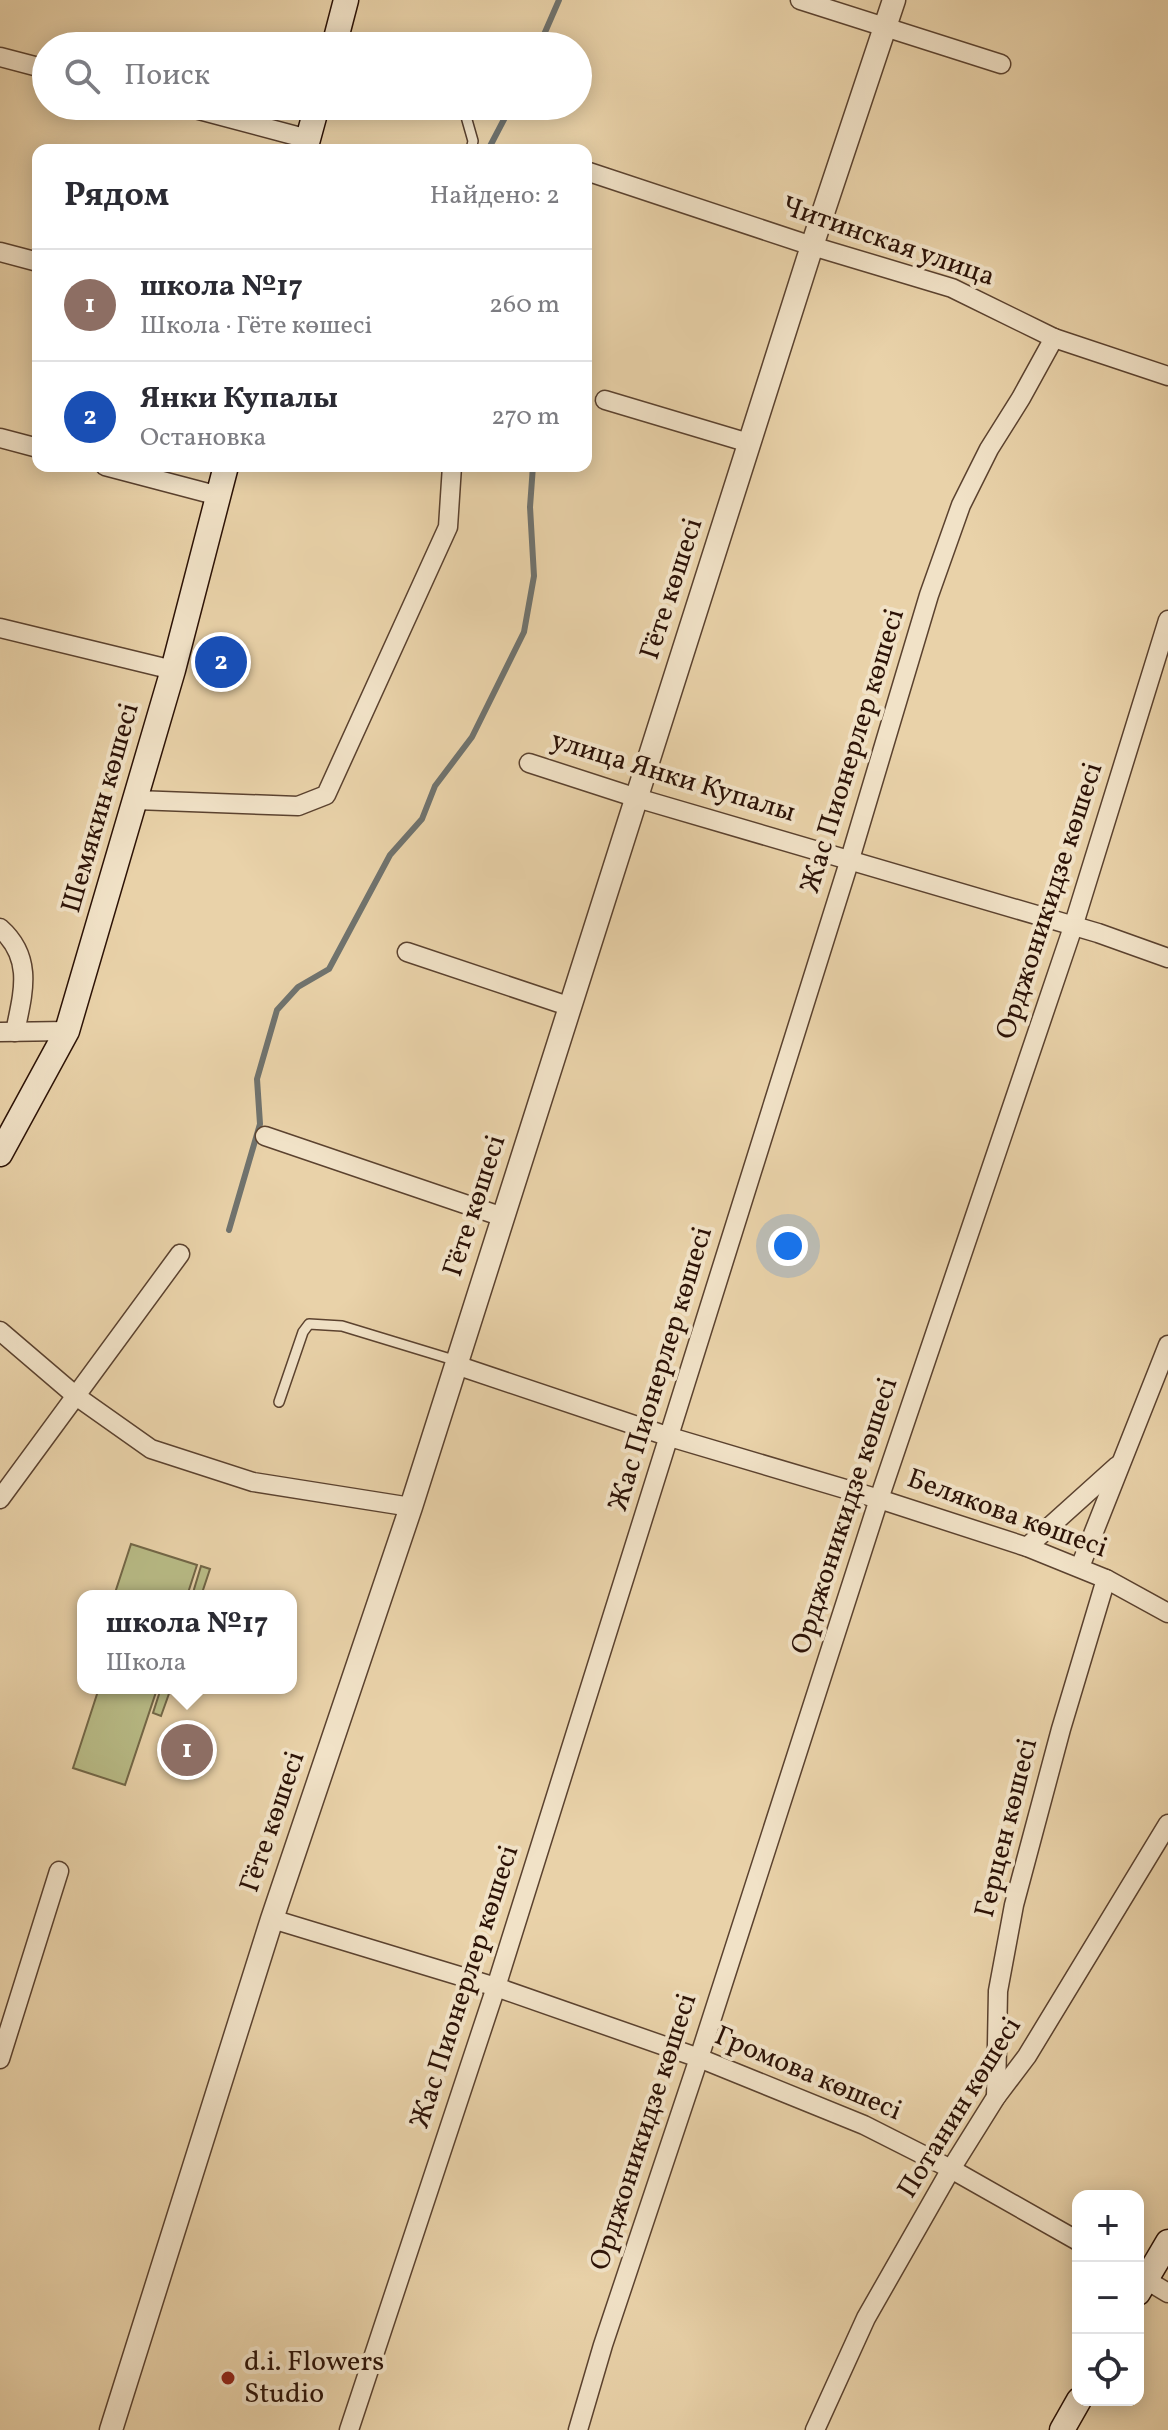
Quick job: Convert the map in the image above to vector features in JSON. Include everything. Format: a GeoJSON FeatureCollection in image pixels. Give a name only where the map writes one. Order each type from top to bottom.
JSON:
{"type":"FeatureCollection","features":[{"type":"Feature","properties":{"kind":"main road"},"geometry":{"type":"LineString","coordinates":[[338,32],[346,0]]}},
{"type":"Feature","properties":{"kind":"main road"},"geometry":{"type":"LineString","coordinates":[[309,144],[314,120]]}},
{"type":"Feature","properties":{"kind":"main road","name":"Шемякин көшесі"},"geometry":{"type":"LineString","coordinates":[[0,1154],[67,1031],[173,670],[225,472]]}},
{"type":"Feature","properties":{"kind":"main road"},"geometry":{"type":"LineString","coordinates":[[1144,2278],[1168,2242]]}},
{"type":"Feature","properties":{"kind":"main road"},"geometry":{"type":"LineString","coordinates":[[1062,2430],[1076,2406]]}},
{"type":"Feature","properties":{"kind":"street"},"geometry":{"type":"LineString","coordinates":[[800,0],[1001,64]]}},
{"type":"Feature","properties":{"kind":"street","name":"Гёте көшесі"},"geometry":{"type":"LineString","coordinates":[[111,2430],[272,1919],[411,1507],[812,246],[894,0]]}},
{"type":"Feature","properties":{"kind":"street"},"geometry":{"type":"LineString","coordinates":[[0,57],[32,65]]}},
{"type":"Feature","properties":{"kind":"street"},"geometry":{"type":"LineString","coordinates":[[229,120],[306,144]]}},
{"type":"Feature","properties":{"kind":"street","name":"Читинская улица"},"geometry":{"type":"LineString","coordinates":[[592,173],[812,246],[952,288],[1054,338],[1168,376]]}},
{"type":"Feature","properties":{"kind":"street"},"geometry":{"type":"LineString","coordinates":[[0,252],[32,260]]}},
{"type":"Feature","properties":{"kind":"street","name":"Жас Пионерлер көшесі"},"geometry":{"type":"LineString","coordinates":[[349,2430],[496,1987],[670,1437],[929,595],[961,505],[989,449],[1054,338]]}},
{"type":"Feature","properties":{"kind":"street"},"geometry":{"type":"LineString","coordinates":[[605,400],[749,443]]}},
{"type":"Feature","properties":{"kind":"street"},"geometry":{"type":"LineString","coordinates":[[0,438],[32,446]]}},
{"type":"Feature","properties":{"kind":"street"},"geometry":{"type":"LineString","coordinates":[[128,472],[219,496]]}},
{"type":"Feature","properties":{"kind":"street"},"geometry":{"type":"LineString","coordinates":[[136,800],[298,806],[326,795],[448,527],[452,472]]}},
{"type":"Feature","properties":{"kind":"street","name":"Орджоникидзе көшесі"},"geometry":{"type":"LineString","coordinates":[[578,2430],[879,1499],[1073,927],[1168,620]]}},
{"type":"Feature","properties":{"kind":"street"},"geometry":{"type":"LineString","coordinates":[[0,628],[173,670]]}},
{"type":"Feature","properties":{"kind":"street","name":"улица Янки Купалы"},"geometry":{"type":"LineString","coordinates":[[529,763],[1168,958]]}},
{"type":"Feature","properties":{"kind":"street"},"geometry":{"type":"LineString","coordinates":[[0,928],[13,939],[23,966],[24,989],[7,1032],[67,1031]]}},
{"type":"Feature","properties":{"kind":"street"},"geometry":{"type":"LineString","coordinates":[[407,952],[571,1007]]}},
{"type":"Feature","properties":{"kind":"street"},"geometry":{"type":"LineString","coordinates":[[265,1136],[503,1217]]}},
{"type":"Feature","properties":{"kind":"street"},"geometry":{"type":"LineString","coordinates":[[0,1499],[180,1254]]}},
{"type":"Feature","properties":{"kind":"street"},"geometry":{"type":"LineString","coordinates":[[0,1331],[76,1396],[151,1449],[253,1482],[411,1507]]}},
{"type":"Feature","properties":{"kind":"street"},"geometry":{"type":"LineString","coordinates":[[1080,1567],[1168,1345]]}},
{"type":"Feature","properties":{"kind":"street","name":"Белякова көшесі"},"geometry":{"type":"LineString","coordinates":[[456,1363],[670,1437],[1027,1547],[1106,1579],[1168,1613]]}},
{"type":"Feature","properties":{"kind":"street"},"geometry":{"type":"LineString","coordinates":[[1027,1547],[1119,1464]]}},
{"type":"Feature","properties":{"kind":"street","name":"Герцен көшесі"},"geometry":{"type":"LineString","coordinates":[[996,2097],[998,1991],[1014,1905],[1061,1729],[1106,1579]]}},
{"type":"Feature","properties":{"kind":"street","name":"Потанин көшесі"},"geometry":{"type":"LineString","coordinates":[[815,2430],[866,2318],[951,2169],[996,2097],[1027,2056],[1168,1824]]}},
{"type":"Feature","properties":{"kind":"street"},"geometry":{"type":"LineString","coordinates":[[0,2059],[59,1871]]}},
{"type":"Feature","properties":{"kind":"street","name":"Громова көшесі"},"geometry":{"type":"LineString","coordinates":[[272,1919],[496,1987],[699,2058],[864,2125],[951,2169],[1072,2238]]}},
{"type":"Feature","properties":{"kind":"street"},"geometry":{"type":"LineString","coordinates":[[1144,2284],[1168,2293]]}},
{"type":"Feature","properties":{"kind":"lane"},"geometry":{"type":"LineString","coordinates":[[467,120],[472,144]]}},
{"type":"Feature","properties":{"kind":"lane"},"geometry":{"type":"LineString","coordinates":[[279,1402],[303,1332],[309,1324],[342,1326],[456,1363]]}},
{"type":"Feature","properties":{"kind":"green space"},"geometry":{"type":"Polygon","coordinates":[[[131,1544],[197,1565],[189,1590],[116,1590],[131,1544]]]}},
{"type":"Feature","properties":{"kind":"green space"},"geometry":{"type":"Polygon","coordinates":[[[201,1566],[210,1569],[203,1590],[194,1590],[201,1566]]]}},
{"type":"Feature","properties":{"kind":"green space"},"geometry":{"type":"Polygon","coordinates":[[[97,1694],[155,1694],[125,1785],[73,1768],[97,1694]]]}},
{"type":"Feature","properties":{"kind":"green space"},"geometry":{"type":"Polygon","coordinates":[[[159,1694],[169,1694],[161,1716],[153,1713],[159,1694]]]}},
{"type":"Feature","properties":{"kind":"waterway"},"geometry":{"type":"LineString","coordinates":[[545,32],[559,0]]}},
{"type":"Feature","properties":{"kind":"waterway"},"geometry":{"type":"LineString","coordinates":[[491,144],[504,120]]}},
{"type":"Feature","properties":{"kind":"waterway"},"geometry":{"type":"LineString","coordinates":[[229,1230],[260,1124],[257,1079],[277,1010],[298,987],[329,969],[390,855],[422,819],[435,786],[472,737],[524,632],[534,576],[530,507],[533,472]]}},
{"type":"Feature","properties":{"kind":"place","name":"Янки Купалы"},"geometry":{"type":"Point","coordinates":[221,662]}},
{"type":"Feature","properties":{"kind":"place","name":"школа №17"},"geometry":{"type":"Point","coordinates":[187,1750]}},
{"type":"Feature","properties":{"kind":"place","name":"d.i. Flowers Studio"},"geometry":{"type":"Point","coordinates":[228,2378]}}]}
